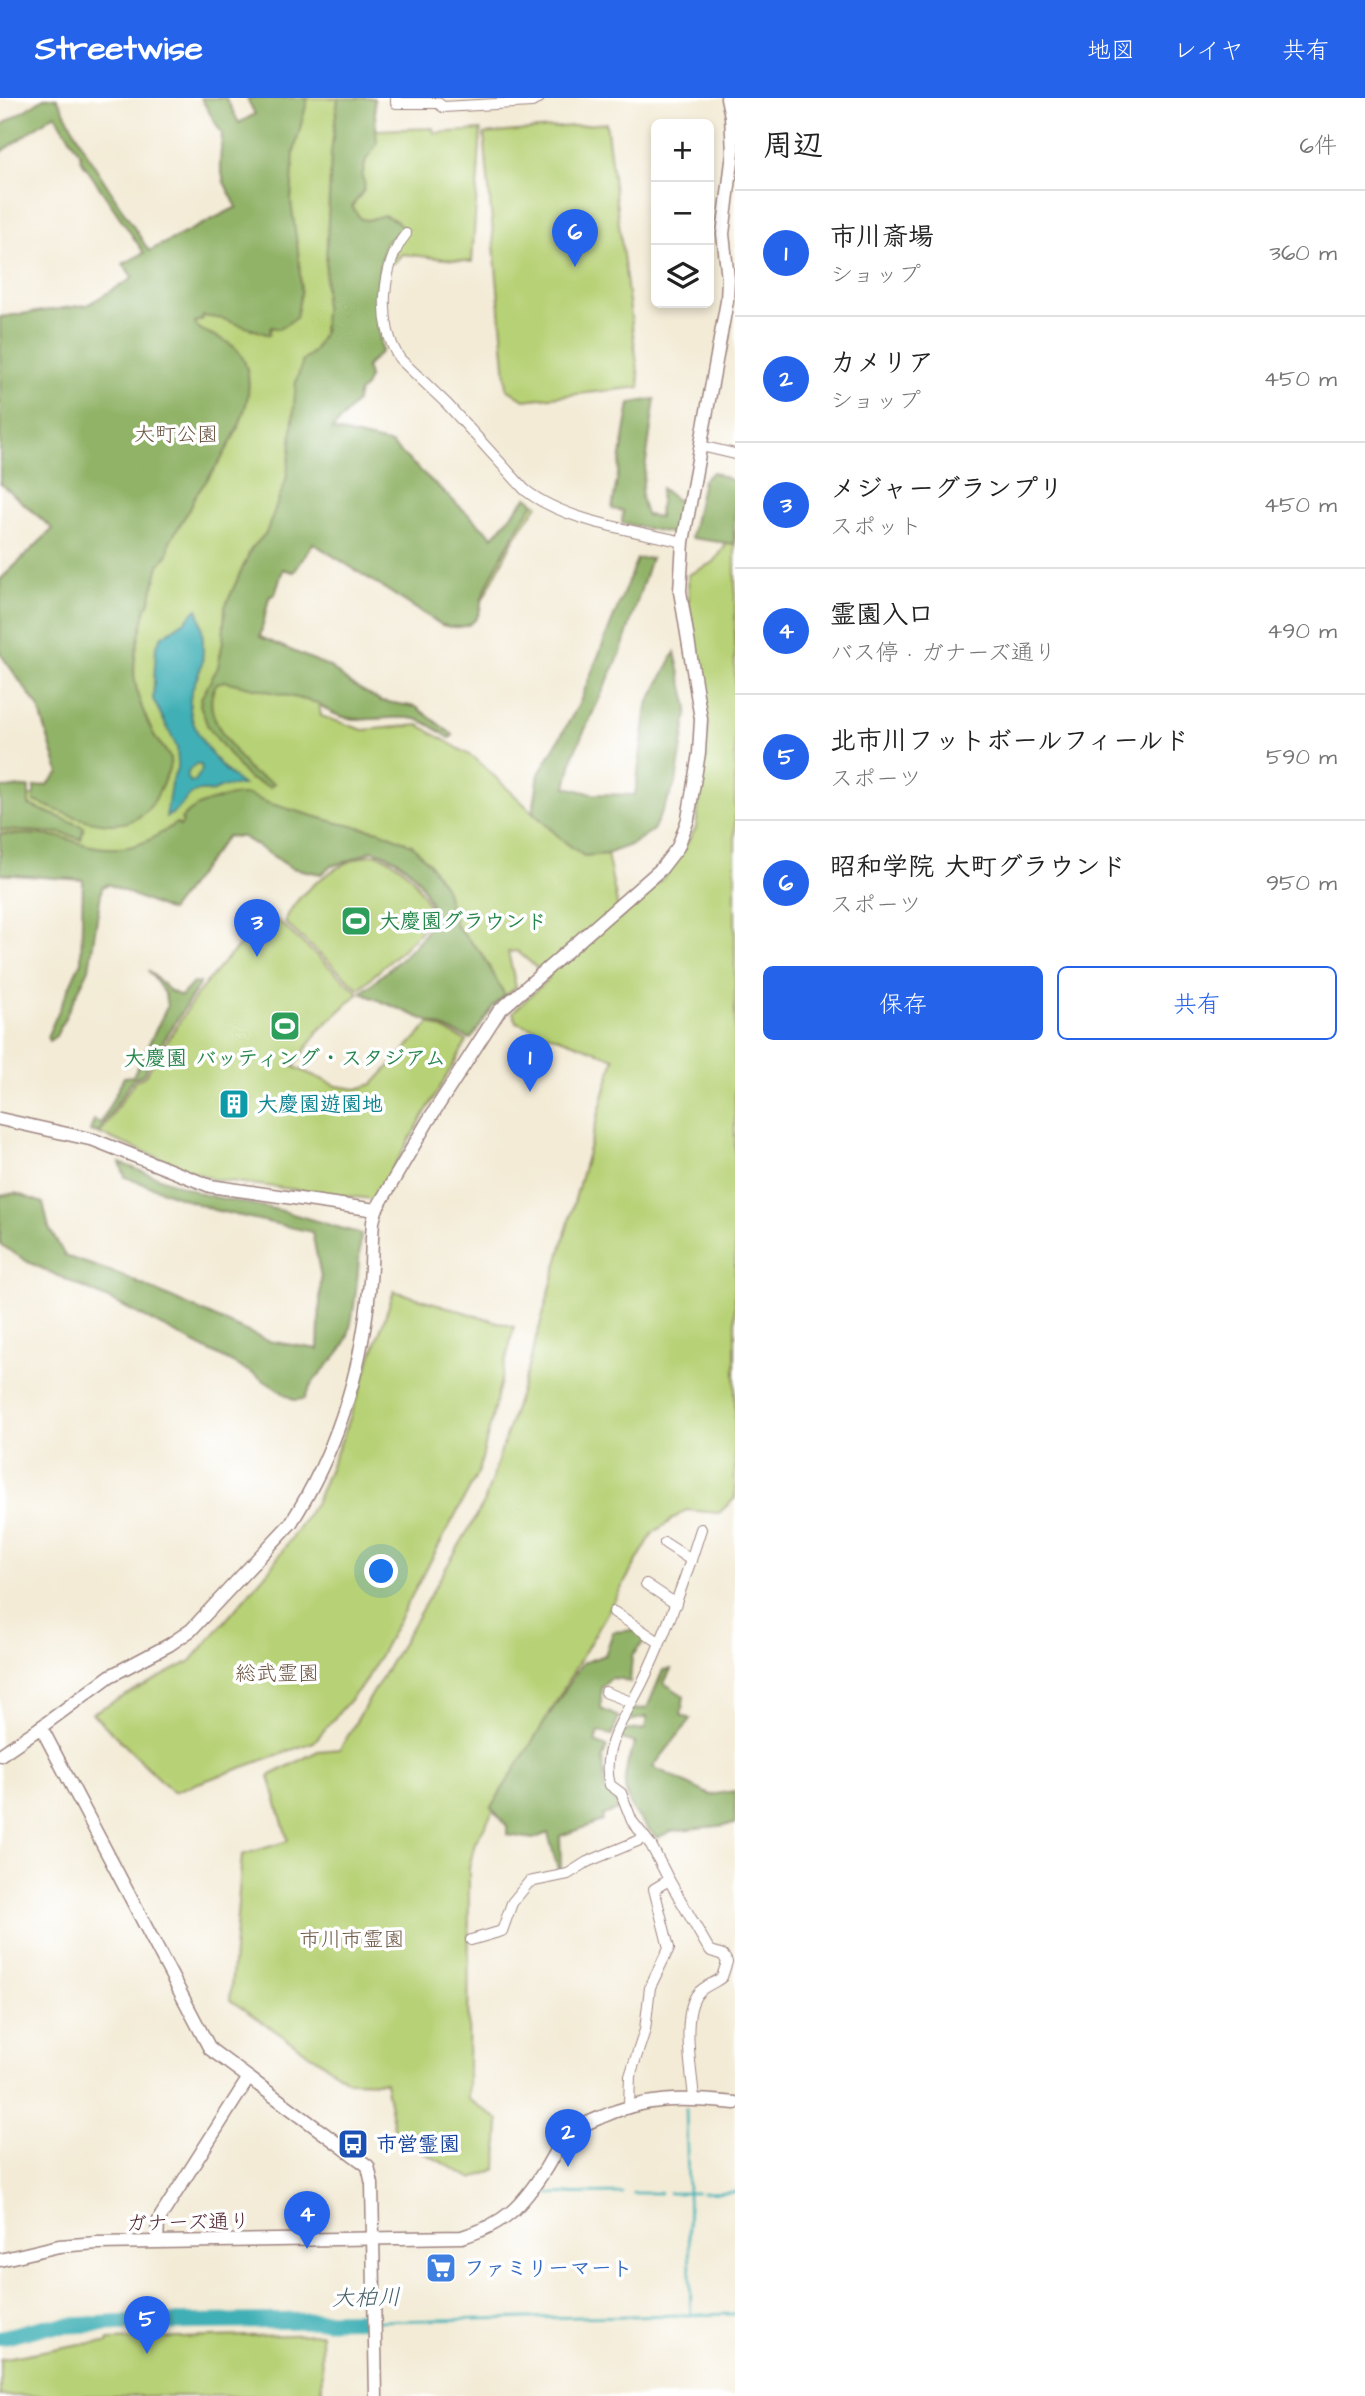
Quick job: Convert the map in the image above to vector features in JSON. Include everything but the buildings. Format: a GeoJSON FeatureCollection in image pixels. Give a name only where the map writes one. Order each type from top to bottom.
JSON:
{"type":"FeatureCollection","features":[{"type":"Feature","properties":{"kind":"street"},"geometry":{"type":"LineString","coordinates":[[396,98],[396,103],[438,100],[443,107],[532,102],[539,98]]}},
{"type":"Feature","properties":{"kind":"street"},"geometry":{"type":"LineString","coordinates":[[0,1755],[110,1676],[169,1645],[191,1630],[291,1523],[303,1505],[336,1436],[351,1390],[369,1295],[376,1210],[428,1121],[499,1011],[661,869],[678,847],[688,819],[699,752],[701,719],[680,591],[683,542],[727,301],[728,279],[723,234],[733,153],[727,98]]}},
{"type":"Feature","properties":{"kind":"street"},"geometry":{"type":"LineString","coordinates":[[407,234],[394,252],[387,276],[386,332],[400,359],[447,404],[535,498],[553,508],[594,521],[683,542]]}},
{"type":"Feature","properties":{"kind":"street"},"geometry":{"type":"LineString","coordinates":[[701,446],[735,454]]}},
{"type":"Feature","properties":{"kind":"street"},"geometry":{"type":"LineString","coordinates":[[0,1119],[94,1140],[210,1186],[376,1210]]}},
{"type":"Feature","properties":{"kind":"street"},"geometry":{"type":"LineString","coordinates":[[694,2099],[690,2053],[691,2005],[697,1993],[723,1977],[727,1962],[723,1955],[711,1951],[707,1946],[645,1838],[632,1821],[621,1793],[608,1783],[607,1762],[622,1717],[643,1681],[676,1604],[701,1529]]}},
{"type":"Feature","properties":{"kind":"street"},"geometry":{"type":"LineString","coordinates":[[666,1543],[691,1560]]}},
{"type":"Feature","properties":{"kind":"street"},"geometry":{"type":"LineString","coordinates":[[646,1584],[676,1604]]}},
{"type":"Feature","properties":{"kind":"street"},"geometry":{"type":"LineString","coordinates":[[614,1612],[659,1642]]}},
{"type":"Feature","properties":{"kind":"street"},"geometry":{"type":"LineString","coordinates":[[605,1692],[631,1702]]}},
{"type":"Feature","properties":{"kind":"street"},"geometry":{"type":"LineString","coordinates":[[41,1727],[204,2039],[215,2054],[368,2166],[372,2184],[376,2396]]}},
{"type":"Feature","properties":{"kind":"street"},"geometry":{"type":"LineString","coordinates":[[471,1940],[502,1931],[512,1903],[529,1882],[568,1874],[587,1862],[645,1838]]}},
{"type":"Feature","properties":{"kind":"street"},"geometry":{"type":"LineString","coordinates":[[669,1880],[654,1889],[669,1948],[650,1987],[645,2030],[630,2076],[629,2105],[694,2099],[735,2104]]}},
{"type":"Feature","properties":{"kind":"street"},"geometry":{"type":"LineString","coordinates":[[158,2241],[158,2223],[161,2216],[247,2079]]}},
{"type":"Feature","properties":{"kind":"street","name":"ガナーズ通り"},"geometry":{"type":"LineString","coordinates":[[0,2260],[59,2246],[158,2241],[462,2237],[501,2221],[523,2203],[564,2138],[581,2126],[629,2105]]}},
{"type":"Feature","properties":{"kind":"green space","name":"大町公園"},"geometry":{"type":"Polygon","coordinates":[[[44,98],[57,98],[87,154],[149,251],[237,207],[224,182],[220,163],[222,134],[201,98],[226,98],[239,123],[255,114],[247,98],[308,98],[294,152],[291,202],[301,293],[296,318],[279,329],[271,327],[269,335],[223,319],[203,316],[202,320],[195,322],[197,327],[225,341],[239,352],[247,370],[249,389],[245,409],[227,449],[193,499],[170,541],[168,554],[159,565],[149,605],[146,607],[136,653],[135,681],[148,724],[167,753],[170,763],[150,807],[136,818],[121,823],[104,824],[86,820],[34,801],[34,787],[47,785],[59,773],[39,708],[0,653],[0,580],[53,529],[0,483],[0,317],[87,305],[133,278],[123,264],[144,253],[81,160],[55,114],[0,153],[0,126],[44,98]]]}},
{"type":"Feature","properties":{"kind":"green space"},"geometry":{"type":"Polygon","coordinates":[[[247,98],[374,98],[377,130],[433,128],[434,133],[481,130],[472,262],[402,254],[394,263],[381,259],[378,319],[382,351],[366,367],[369,377],[356,402],[332,430],[391,444],[493,537],[527,497],[538,505],[514,539],[477,616],[462,626],[442,625],[313,543],[294,572],[283,569],[275,594],[269,597],[260,637],[330,667],[352,685],[381,701],[416,707],[453,735],[450,738],[416,719],[342,717],[319,704],[321,716],[363,730],[419,725],[476,759],[561,839],[584,856],[607,854],[620,918],[670,871],[696,828],[708,724],[689,605],[688,575],[714,562],[735,532],[735,1498],[719,1513],[686,1510],[653,1533],[475,1843],[469,1868],[468,2099],[499,2120],[497,2169],[473,2179],[396,2138],[385,2082],[349,2081],[230,2000],[242,1855],[288,1841],[269,1776],[318,1751],[340,1749],[484,1503],[529,1365],[614,1058],[516,1022],[513,1012],[549,978],[517,951],[508,952],[516,987],[493,1007],[432,919],[421,884],[405,867],[373,850],[331,866],[321,874],[292,868],[243,837],[227,836],[170,911],[108,884],[102,887],[83,879],[0,874],[0,830],[61,833],[81,839],[84,827],[29,805],[29,796],[34,796],[34,787],[47,785],[59,773],[39,708],[0,653],[0,580],[53,529],[0,483],[0,317],[87,305],[134,278],[123,264],[237,207],[224,182],[220,163],[239,123],[255,114],[247,98]]]}},
{"type":"Feature","properties":{"kind":"green space"},"geometry":{"type":"Polygon","coordinates":[[[338,98],[374,98],[377,144],[366,160],[362,177],[364,189],[352,207],[361,219],[368,220],[384,215],[397,221],[404,229],[385,242],[382,255],[378,310],[382,351],[366,367],[369,377],[356,402],[332,430],[391,444],[493,537],[527,497],[534,503],[494,571],[483,595],[477,618],[463,627],[442,625],[313,543],[294,572],[283,569],[275,594],[269,597],[260,637],[330,667],[352,685],[381,701],[416,707],[453,735],[450,738],[416,719],[354,719],[330,711],[318,703],[224,681],[217,683],[211,705],[219,727],[247,768],[274,783],[270,787],[249,779],[242,771],[208,727],[200,705],[218,667],[225,607],[251,549],[266,533],[286,480],[296,382],[303,360],[314,351],[323,333],[331,153],[338,98]]]}},
{"type":"Feature","properties":{"kind":"green space"},"geometry":{"type":"Polygon","coordinates":[[[606,123],[640,387],[524,400],[507,389],[484,134],[606,123]]]}},
{"type":"Feature","properties":{"kind":"green space"},"geometry":{"type":"Polygon","coordinates":[[[655,399],[641,497],[646,515],[659,517],[661,488],[675,499],[685,502],[679,532],[674,534],[622,523],[623,511],[612,509],[630,403],[655,399]]]}},
{"type":"Feature","properties":{"kind":"green space"},"geometry":{"type":"Polygon","coordinates":[[[713,472],[735,482],[734,544],[691,538],[703,480],[713,472]]]}},
{"type":"Feature","properties":{"kind":"green space"},"geometry":{"type":"Polygon","coordinates":[[[651,558],[621,652],[574,753],[566,787],[593,794],[635,795],[647,706],[675,652],[688,708],[676,783],[653,830],[632,844],[607,854],[584,856],[561,839],[533,812],[539,774],[579,704],[637,559],[651,558]]]}},
{"type":"Feature","properties":{"kind":"green space"},"geometry":{"type":"Polygon","coordinates":[[[29,787],[29,805],[84,827],[81,839],[61,833],[0,830],[0,788],[29,787]]]}},
{"type":"Feature","properties":{"kind":"green space"},"geometry":{"type":"Polygon","coordinates":[[[236,795],[249,795],[338,823],[380,831],[412,845],[429,863],[445,888],[456,926],[482,954],[505,995],[493,1007],[471,1039],[361,993],[412,948],[432,919],[428,899],[419,881],[408,868],[395,859],[372,850],[331,866],[321,874],[292,868],[243,837],[227,836],[170,911],[108,884],[102,887],[89,969],[56,1036],[49,1041],[47,1037],[81,961],[83,880],[0,874],[0,834],[52,836],[104,848],[127,847],[146,841],[176,823],[180,826],[183,822],[181,819],[200,805],[236,795]]]}},
{"type":"Feature","properties":{"kind":"green space","name":"大慶園グラウンド"},"geometry":{"type":"Polygon","coordinates":[[[377,854],[396,863],[411,876],[425,899],[429,915],[417,934],[359,989],[285,923],[298,899],[322,878],[351,861],[377,854]]]}},
{"type":"Feature","properties":{"kind":"green space"},"geometry":{"type":"Polygon","coordinates":[[[270,914],[359,993],[318,1031],[294,1067],[337,1086],[357,1089],[373,1084],[430,1023],[467,1041],[378,1194],[371,1199],[212,1179],[100,1134],[135,1081],[145,1076],[197,994],[270,914]]]}},
{"type":"Feature","properties":{"kind":"green space"},"geometry":{"type":"Polygon","coordinates":[[[148,970],[170,991],[181,996],[193,983],[200,983],[143,1074],[133,1079],[98,1133],[90,1131],[94,1120],[101,1123],[124,1077],[133,1076],[167,1007],[165,994],[148,970]]]}},
{"type":"Feature","properties":{"kind":"green space"},"geometry":{"type":"Polygon","coordinates":[[[120,1163],[205,1195],[279,1210],[361,1234],[356,1293],[347,1338],[304,1399],[294,1400],[252,1373],[117,1303],[28,1262],[0,1244],[0,1196],[15,1193],[43,1203],[49,1228],[65,1256],[118,1274],[268,1341],[318,1349],[321,1277],[312,1232],[214,1210],[125,1177],[120,1163]]]}},
{"type":"Feature","properties":{"kind":"green space","name":"総武霊園"},"geometry":{"type":"Polygon","coordinates":[[[394,1291],[514,1327],[479,1471],[366,1681],[314,1742],[173,1792],[92,1713],[191,1661],[269,1570],[316,1502],[346,1429],[394,1291]]]}},
{"type":"Feature","properties":{"kind":"green space"},"geometry":{"type":"Polygon","coordinates":[[[636,1630],[647,1638],[632,1656],[630,1682],[610,1678],[601,1688],[601,1709],[619,1717],[612,1735],[599,1732],[595,1742],[607,1747],[603,1757],[605,1790],[614,1791],[618,1810],[603,1815],[602,1821],[560,1836],[561,1869],[558,1870],[548,1833],[533,1839],[507,1835],[507,1826],[491,1807],[582,1663],[605,1655],[613,1632],[636,1630]]]}},
{"type":"Feature","properties":{"kind":"green space"},"geometry":{"type":"Polygon","coordinates":[[[671,1669],[664,1683],[684,1696],[681,1715],[691,1719],[653,1767],[710,1795],[735,1791],[735,1824],[671,1831],[657,1838],[637,1816],[626,1795],[626,1772],[635,1743],[618,1738],[620,1731],[645,1729],[647,1717],[625,1722],[629,1710],[647,1708],[663,1670],[671,1669]]]}},
{"type":"Feature","properties":{"kind":"green space"},"geometry":{"type":"Polygon","coordinates":[[[321,2334],[322,2396],[0,2396],[0,2359],[80,2344],[107,2343],[108,2340],[321,2334]]]}},
{"type":"Feature","properties":{"kind":"water"},"geometry":{"type":"Polygon","coordinates":[[[197,609],[202,628],[203,650],[201,667],[191,694],[192,719],[214,757],[243,785],[222,787],[212,792],[196,792],[173,814],[166,817],[171,783],[178,766],[177,747],[153,699],[156,647],[161,637],[185,621],[197,609]],[[196,764],[189,770],[187,777],[191,782],[195,781],[202,770],[201,765],[196,764]]]}},
{"type":"Feature","properties":{"kind":"waterway"},"geometry":{"type":"LineString","coordinates":[[686,2109],[691,2315]]}},
{"type":"Feature","properties":{"kind":"waterway"},"geometry":{"type":"LineString","coordinates":[[702,2193],[735,2192]]}},
{"type":"Feature","properties":{"kind":"waterway"},"geometry":{"type":"LineString","coordinates":[[538,2194],[622,2193]]}},
{"type":"Feature","properties":{"kind":"waterway"},"geometry":{"type":"LineString","coordinates":[[633,2193],[660,2193]]}},
{"type":"Feature","properties":{"kind":"waterway"},"geometry":{"type":"LineString","coordinates":[[669,2193],[697,2193]]}},
{"type":"Feature","properties":{"kind":"waterway","name":"大柏川"},"geometry":{"type":"LineString","coordinates":[[378,2321],[735,2314]]}},
{"type":"Feature","properties":{"kind":"waterway","name":"大柏川"},"geometry":{"type":"LineString","coordinates":[[0,2338],[44,2327],[118,2323],[365,2320]]}},
{"type":"Feature","properties":{"kind":"place","name":"昭和学院 大町グラウンド"},"geometry":{"type":"Point","coordinates":[575,267]}},
{"type":"Feature","properties":{"kind":"place","name":"大慶園グラウンド"},"geometry":{"type":"Point","coordinates":[356,921]}},
{"type":"Feature","properties":{"kind":"place","name":"メジャーグランプリ"},"geometry":{"type":"Point","coordinates":[257,957]}},
{"type":"Feature","properties":{"kind":"place","name":"大慶園 バッティング・スタジアム"},"geometry":{"type":"Point","coordinates":[285,1026]}},
{"type":"Feature","properties":{"kind":"place","name":"市川斎場"},"geometry":{"type":"Point","coordinates":[530,1092]}},
{"type":"Feature","properties":{"kind":"place","name":"大慶園遊園地"},"geometry":{"type":"Point","coordinates":[234,1104]}},
{"type":"Feature","properties":{"kind":"place","name":"市営霊園"},"geometry":{"type":"Point","coordinates":[353,2144]}},
{"type":"Feature","properties":{"kind":"place","name":"カメリア"},"geometry":{"type":"Point","coordinates":[568,2167]}},
{"type":"Feature","properties":{"kind":"place","name":"霊園入口"},"geometry":{"type":"Point","coordinates":[307,2249]}},
{"type":"Feature","properties":{"kind":"place","name":"ファミリーマート"},"geometry":{"type":"Point","coordinates":[441,2268]}},
{"type":"Feature","properties":{"kind":"place","name":"北市川フットボールフィールド"},"geometry":{"type":"Point","coordinates":[147,2354]}},
{"type":"Feature","properties":{"kind":"park label","name":"市川市霊園"},"geometry":{"type":"Point","coordinates":[352,1939]}}]}
